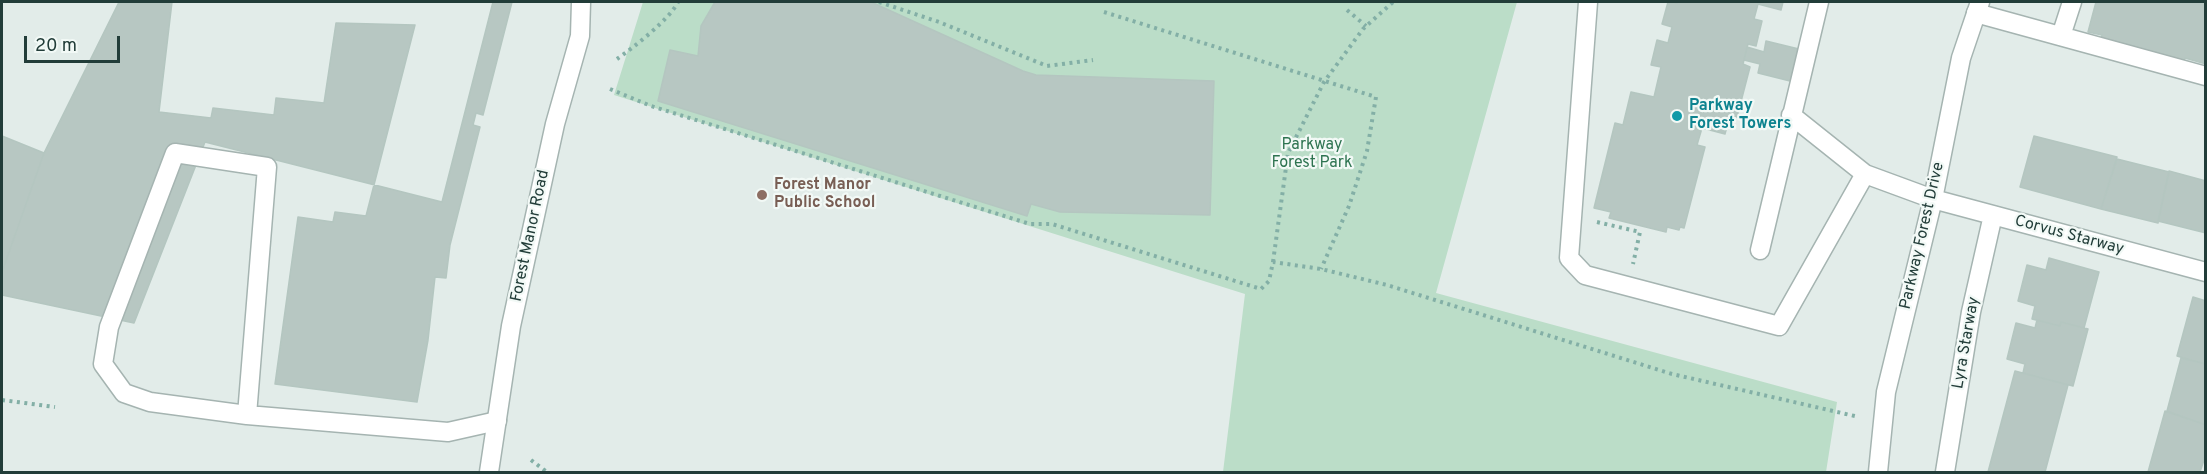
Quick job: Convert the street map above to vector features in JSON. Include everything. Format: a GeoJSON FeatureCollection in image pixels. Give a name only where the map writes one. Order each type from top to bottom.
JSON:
{"type":"FeatureCollection","features":[{"type":"Feature","properties":{"kind":"street","name":"Forest Manor Road"},"geometry":{"type":"LineString","coordinates":[[489,472],[511,326],[555,124],[580,36],[581,2]]}},
{"type":"Feature","properties":{"kind":"street"},"geometry":{"type":"LineString","coordinates":[[1588,2],[1569,258],[1585,275],[1779,326],[1865,174]]}},
{"type":"Feature","properties":{"kind":"street"},"geometry":{"type":"LineString","coordinates":[[1760,250],[1819,2]]}},
{"type":"Feature","properties":{"kind":"street"},"geometry":{"type":"LineString","coordinates":[[2061,36],[2072,2]]}},
{"type":"Feature","properties":{"kind":"street"},"geometry":{"type":"LineString","coordinates":[[1978,7],[2061,36],[2205,76]]}},
{"type":"Feature","properties":{"kind":"street","name":"Parkway Forest Drive"},"geometry":{"type":"LineString","coordinates":[[1878,472],[1886,392],[1933,199],[1961,58],[1978,7]]}},
{"type":"Feature","properties":{"kind":"street","name":"Corvus Starway"},"geometry":{"type":"LineString","coordinates":[[1791,115],[1865,174],[1933,199],[2205,272]]}},
{"type":"Feature","properties":{"kind":"street"},"geometry":{"type":"LineString","coordinates":[[247,416],[267,167],[175,153],[109,327],[103,364],[124,393],[150,402],[247,416],[448,432],[497,421]]}},
{"type":"Feature","properties":{"kind":"street","name":"Lyra Starway"},"geometry":{"type":"LineString","coordinates":[[1945,472],[1971,312],[1994,215]]}},
{"type":"Feature","properties":{"kind":"path"},"geometry":{"type":"LineString","coordinates":[[616,59],[636,46],[675,9],[678,2]]}},
{"type":"Feature","properties":{"kind":"path"},"geometry":{"type":"LineString","coordinates":[[879,2],[939,22],[1047,66],[1093,60]]}},
{"type":"Feature","properties":{"kind":"path"},"geometry":{"type":"LineString","coordinates":[[610,89],[651,106],[1030,224],[1052,224],[1261,289],[1269,281],[1273,262],[1288,153],[1324,82],[1366,26],[1393,2]]}},
{"type":"Feature","properties":{"kind":"path"},"geometry":{"type":"LineString","coordinates":[[1347,10],[1366,26]]}},
{"type":"Feature","properties":{"kind":"path"},"geometry":{"type":"LineString","coordinates":[[1104,12],[1376,97],[1366,151],[1349,206],[1321,269]]}},
{"type":"Feature","properties":{"kind":"path"},"geometry":{"type":"LineString","coordinates":[[1573,216],[1640,232],[1628,286]]}},
{"type":"Feature","properties":{"kind":"path"},"geometry":{"type":"LineString","coordinates":[[1273,262],[1321,269],[1387,285],[1672,374],[1883,422]]}},
{"type":"Feature","properties":{"kind":"path"},"geometry":{"type":"LineString","coordinates":[[2,400],[55,407]]}},
{"type":"Feature","properties":{"kind":"path"},"geometry":{"type":"LineString","coordinates":[[531,460],[547,472]]}},
{"type":"Feature","properties":{"kind":"green space","name":"Parkway Forest Park"},"geometry":{"type":"Polygon","coordinates":[[[643,2],[1517,2],[1436,293],[1837,402],[1826,472],[1223,472],[1245,294],[614,95],[643,2]]]}},
{"type":"Feature","properties":{"kind":"building"},"geometry":{"type":"Polygon","coordinates":[[[2,2],[493,2],[442,202],[205,142],[134,323],[2,295],[2,272],[44,153],[2,136],[2,2]]]}},
{"type":"Feature","properties":{"kind":"building"},"geometry":{"type":"Polygon","coordinates":[[[2,2],[119,2],[44,153],[2,136],[2,2]]]}},
{"type":"Feature","properties":{"kind":"building"},"geometry":{"type":"Polygon","coordinates":[[[172,2],[512,2],[483,115],[476,113],[473,125],[480,127],[450,245],[446,278],[435,277],[428,340],[417,402],[275,384],[298,217],[333,222],[335,212],[366,216],[415,25],[336,23],[324,103],[276,98],[274,115],[213,108],[211,118],[159,112],[172,2]]]}},
{"type":"Feature","properties":{"kind":"building"},"geometry":{"type":"Polygon","coordinates":[[[715,2],[871,2],[1036,75],[1214,81],[1210,215],[1060,212],[1031,204],[1027,216],[658,101],[670,50],[698,56],[701,26],[715,2]]]}},
{"type":"Feature","properties":{"kind":"building","name":"Parkway Forest Towers"},"geometry":{"type":"Polygon","coordinates":[[[1668,2],[1783,2],[1781,10],[1758,4],[1754,19],[1762,21],[1756,46],[1748,44],[1743,64],[1750,67],[1737,117],[1730,115],[1725,134],[1702,128],[1697,145],[1705,147],[1684,228],[1680,227],[1679,230],[1667,227],[1666,232],[1609,218],[1611,212],[1594,208],[1615,123],[1623,125],[1631,92],[1654,97],[1661,67],[1651,65],[1657,40],[1668,43],[1672,27],[1662,24],[1668,2]]]}},
{"type":"Feature","properties":{"kind":"building"},"geometry":{"type":"Polygon","coordinates":[[[2096,2],[2206,2],[2206,64],[2185,58],[2184,61],[2101,39],[2102,35],[2088,32],[2096,2]]]}},
{"type":"Feature","properties":{"kind":"building"},"geometry":{"type":"Polygon","coordinates":[[[1766,41],[1803,50],[1794,82],[1758,73],[1760,64],[1744,60],[1747,47],[1764,52],[1766,41]]]}},
{"type":"Feature","properties":{"kind":"building"},"geometry":{"type":"Polygon","coordinates":[[[2,136],[44,153],[2,272],[2,136]]]}},
{"type":"Feature","properties":{"kind":"building"},"geometry":{"type":"Polygon","coordinates":[[[2034,136],[2117,157],[2101,209],[2020,187],[2034,136]]]}},
{"type":"Feature","properties":{"kind":"building"},"geometry":{"type":"Polygon","coordinates":[[[2117,159],[2169,172],[2158,223],[2101,209],[2117,159]]]}},
{"type":"Feature","properties":{"kind":"building"},"geometry":{"type":"Polygon","coordinates":[[[2169,171],[2206,181],[2206,233],[2158,221],[2169,171]]]}},
{"type":"Feature","properties":{"kind":"building"},"geometry":{"type":"Polygon","coordinates":[[[2049,258],[2099,272],[2084,328],[2061,322],[2060,326],[2032,319],[2035,306],[2018,301],[2027,265],[2046,270],[2049,258]]]}},
{"type":"Feature","properties":{"kind":"building"},"geometry":{"type":"Polygon","coordinates":[[[2193,297],[2206,301],[2205,364],[2177,356],[2193,297]]]}},
{"type":"Feature","properties":{"kind":"building"},"geometry":{"type":"Polygon","coordinates":[[[2037,320],[2060,326],[2061,322],[2088,329],[2073,386],[2023,373],[2025,364],[2007,359],[2016,323],[2035,328],[2037,320]]]}},
{"type":"Feature","properties":{"kind":"building"},"geometry":{"type":"Polygon","coordinates":[[[2181,358],[2206,364],[2206,425],[2167,411],[2181,358]]]}},
{"type":"Feature","properties":{"kind":"building"},"geometry":{"type":"Polygon","coordinates":[[[2015,371],[2068,385],[2045,472],[1988,472],[2015,371]]]}},
{"type":"Feature","properties":{"kind":"building"},"geometry":{"type":"Polygon","coordinates":[[[2165,411],[2206,425],[2206,454],[2200,472],[2148,472],[2165,411]]]}},
{"type":"Feature","properties":{"kind":"place","name":"Parkway Forest Towers"},"geometry":{"type":"Point","coordinates":[1677,116]}},
{"type":"Feature","properties":{"kind":"place","name":"Forest Manor Public School"},"geometry":{"type":"Point","coordinates":[762,195]}}]}
